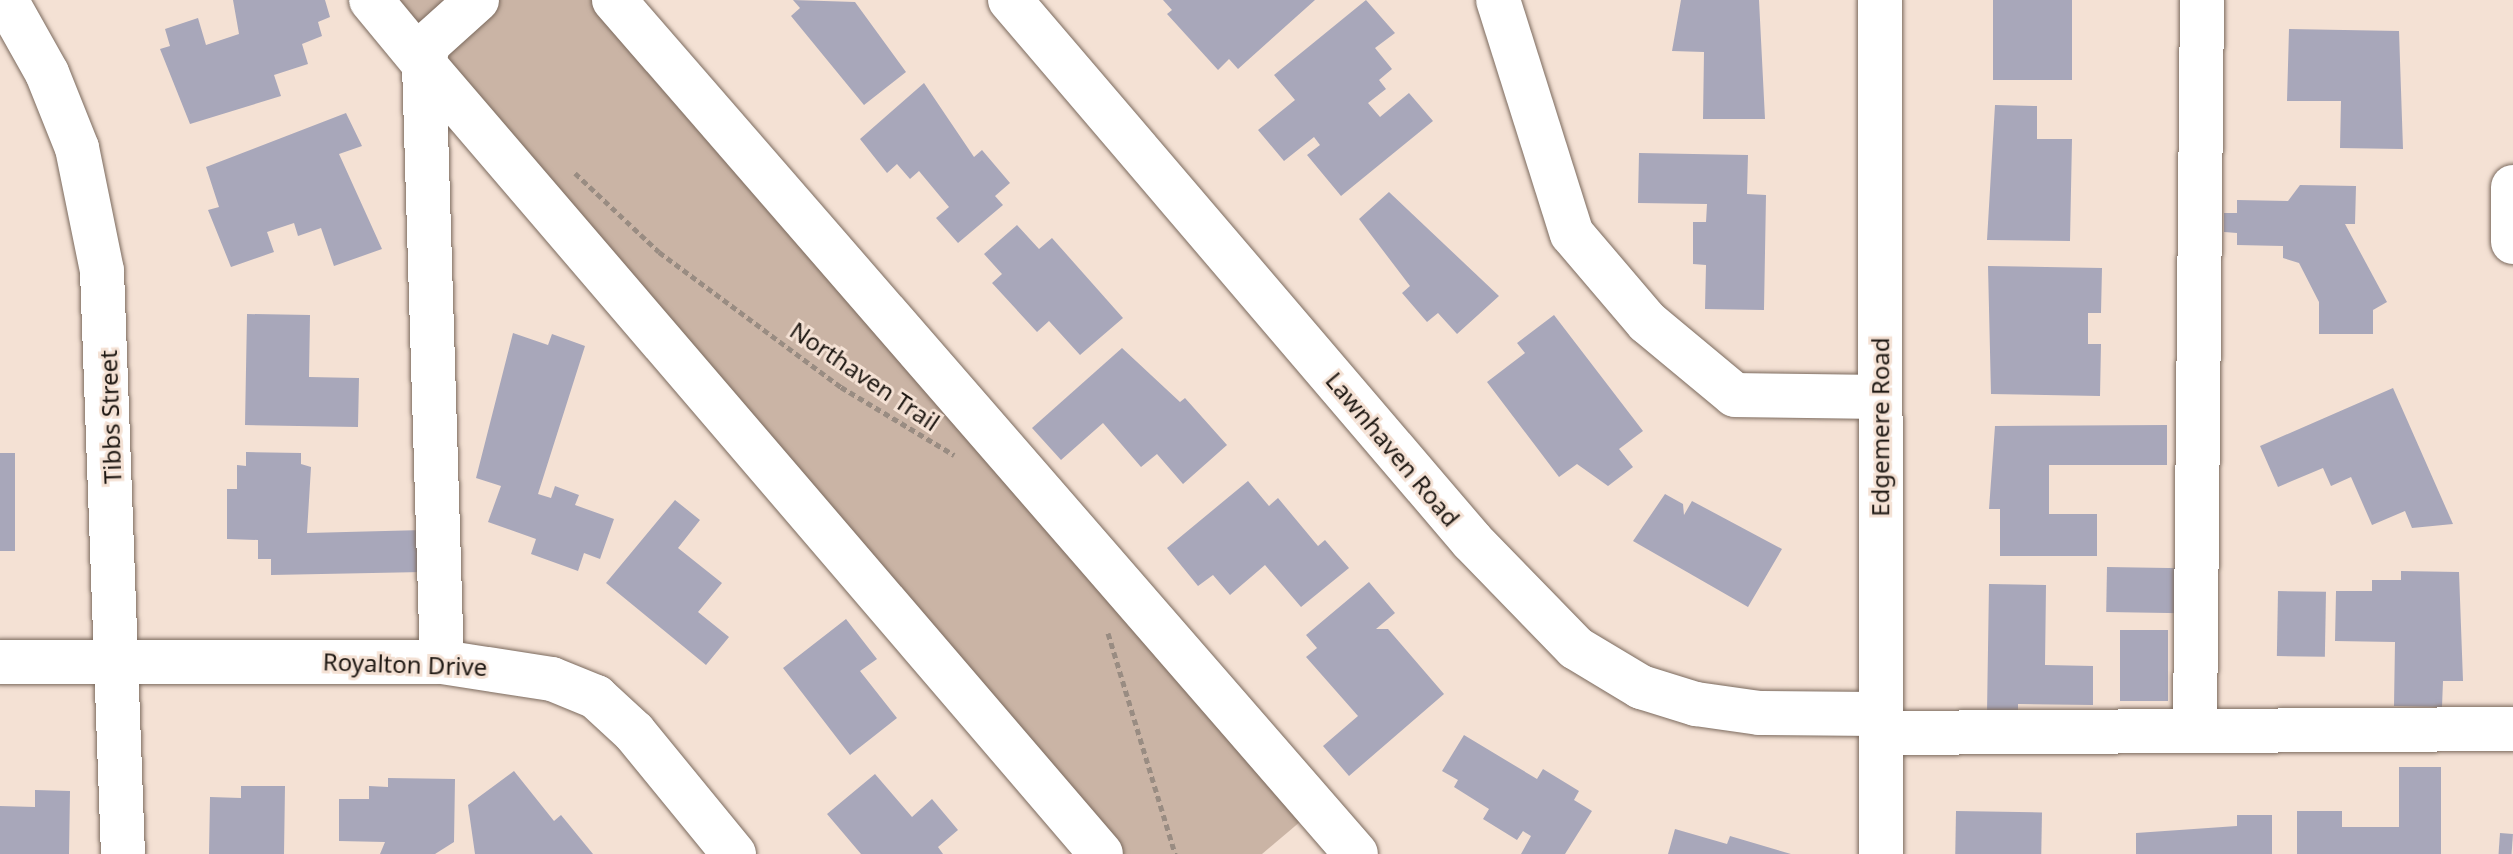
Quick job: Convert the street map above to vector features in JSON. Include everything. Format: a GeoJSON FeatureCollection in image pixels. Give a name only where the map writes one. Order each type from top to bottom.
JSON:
{"type":"FeatureCollection","features":[{"type":"Feature","properties":{"kind":"street","name":"Tibbs Street"},"geometry":{"type":"LineString","coordinates":[[6,0],[47,73],[77,148],[102,271],[123,854]]}},
{"type":"Feature","properties":{"kind":"street"},"geometry":{"type":"LineString","coordinates":[[371,0],[1101,854]]}},
{"type":"Feature","properties":{"kind":"street"},"geometry":{"type":"LineString","coordinates":[[442,662],[424,64],[428,44],[477,0]]}},
{"type":"Feature","properties":{"kind":"street"},"geometry":{"type":"LineString","coordinates":[[614,0],[1356,854]]}},
{"type":"Feature","properties":{"kind":"street","name":"Lawnhaven Road"},"geometry":{"type":"LineString","coordinates":[[1010,0],[1472,541],[1576,648],[1641,687],[1696,704],[1759,713],[1881,723],[2513,729]]}},
{"type":"Feature","properties":{"kind":"street"},"geometry":{"type":"LineString","coordinates":[[1498,0],[1572,234],[1647,322],[1735,395],[1879,397]]}},
{"type":"Feature","properties":{"kind":"street","name":"Edgemere Road"},"geometry":{"type":"LineString","coordinates":[[1880,0],[1881,854]]}},
{"type":"Feature","properties":{"kind":"street"},"geometry":{"type":"LineString","coordinates":[[2195,727],[2202,0]]}},
{"type":"Feature","properties":{"kind":"street"},"geometry":{"type":"LineString","coordinates":[[2513,187],[2513,242]]}},
{"type":"Feature","properties":{"kind":"street","name":"Royalton Drive"},"geometry":{"type":"LineString","coordinates":[[0,662],[442,662],[529,673],[596,697],[734,854]]}},
{"type":"Feature","properties":{"kind":"path","name":"Northaven Trail"},"geometry":{"type":"LineString","coordinates":[[570,169],[659,252],[841,387],[966,463]]}},
{"type":"Feature","properties":{"kind":"path"},"geometry":{"type":"LineString","coordinates":[[1102,616],[1137,712],[1175,854]]}},
{"type":"Feature","properties":{"kind":"shaded area"},"geometry":{"type":"Polygon","coordinates":[[[355,0],[628,0],[1320,805],[1262,854],[1088,854],[355,0]]]}},
{"type":"Feature","properties":{"kind":"building"},"geometry":{"type":"Polygon","coordinates":[[[233,0],[325,0],[330,17],[318,22],[322,36],[302,44],[308,64],[274,75],[281,96],[190,124],[160,49],[170,46],[165,29],[198,18],[206,45],[239,34],[233,0]]]}},
{"type":"Feature","properties":{"kind":"building"},"geometry":{"type":"Polygon","coordinates":[[[793,0],[855,2],[906,72],[864,105],[791,16],[800,8],[793,0]]]}},
{"type":"Feature","properties":{"kind":"building"},"geometry":{"type":"Polygon","coordinates":[[[1163,0],[1315,0],[1238,69],[1229,59],[1218,70],[1167,14],[1172,10],[1163,0]]]}},
{"type":"Feature","properties":{"kind":"building"},"geometry":{"type":"Polygon","coordinates":[[[1366,0],[1395,33],[1375,48],[1392,69],[1379,80],[1386,89],[1368,103],[1380,117],[1409,93],[1433,121],[1341,196],[1307,155],[1320,145],[1314,137],[1284,161],[1258,130],[1295,100],[1274,75],[1366,0]]]}},
{"type":"Feature","properties":{"kind":"building"},"geometry":{"type":"Polygon","coordinates":[[[1681,0],[1759,0],[1765,119],[1703,119],[1704,52],[1672,51],[1681,0]]]}},
{"type":"Feature","properties":{"kind":"building"},"geometry":{"type":"Polygon","coordinates":[[[1993,0],[2072,0],[2072,80],[1993,80],[1993,0]]]}},
{"type":"Feature","properties":{"kind":"building"},"geometry":{"type":"Polygon","coordinates":[[[2289,29],[2399,31],[2403,149],[2340,148],[2341,101],[2287,101],[2289,29]]]}},
{"type":"Feature","properties":{"kind":"building"},"geometry":{"type":"Polygon","coordinates":[[[924,83],[974,157],[982,150],[1010,183],[995,196],[1003,205],[958,243],[936,218],[949,207],[919,171],[910,179],[897,164],[887,173],[860,139],[924,83]]]}},
{"type":"Feature","properties":{"kind":"building"},"geometry":{"type":"Polygon","coordinates":[[[1995,105],[2037,106],[2037,139],[2072,139],[2070,241],[1987,240],[1995,105]]]}},
{"type":"Feature","properties":{"kind":"building"},"geometry":{"type":"Polygon","coordinates":[[[346,113],[362,146],[339,154],[382,249],[334,266],[321,228],[298,236],[294,223],[267,232],[274,252],[231,267],[208,210],[219,207],[206,167],[346,113]]]}},
{"type":"Feature","properties":{"kind":"building"},"geometry":{"type":"Polygon","coordinates":[[[1639,153],[1748,155],[1747,194],[1766,195],[1764,310],[1705,309],[1706,265],[1693,264],[1693,222],[1706,222],[1707,204],[1638,203],[1639,153]]]}},
{"type":"Feature","properties":{"kind":"building"},"geometry":{"type":"Polygon","coordinates":[[[2300,185],[2356,186],[2355,224],[2345,224],[2387,302],[2373,310],[2373,334],[2319,334],[2319,302],[2299,263],[2283,258],[2283,246],[2237,245],[2237,233],[2224,232],[2224,213],[2237,213],[2237,200],[2288,201],[2300,185]]]}},
{"type":"Feature","properties":{"kind":"building"},"geometry":{"type":"Polygon","coordinates":[[[1389,192],[1499,296],[1457,334],[1438,313],[1427,322],[1402,293],[1410,286],[1359,219],[1389,192]]]}},
{"type":"Feature","properties":{"kind":"building"},"geometry":{"type":"Polygon","coordinates":[[[1017,225],[1039,249],[1052,238],[1123,318],[1080,355],[1049,321],[1037,332],[992,283],[1002,274],[984,254],[1017,225]]]}},
{"type":"Feature","properties":{"kind":"building"},"geometry":{"type":"Polygon","coordinates":[[[1988,266],[2102,268],[2101,313],[2088,313],[2088,344],[2101,344],[2100,396],[1991,394],[1988,266]]]}},
{"type":"Feature","properties":{"kind":"building"},"geometry":{"type":"Polygon","coordinates":[[[247,314],[310,315],[309,377],[359,378],[358,427],[245,425],[247,314]]]}},
{"type":"Feature","properties":{"kind":"building"},"geometry":{"type":"Polygon","coordinates":[[[1554,315],[1643,431],[1619,449],[1633,467],[1608,486],[1577,464],[1559,477],[1487,382],[1525,353],[1517,343],[1554,315]]]}},
{"type":"Feature","properties":{"kind":"building"},"geometry":{"type":"Polygon","coordinates":[[[513,333],[548,345],[552,334],[585,346],[538,494],[551,498],[555,486],[579,495],[575,505],[614,519],[600,559],[584,553],[578,571],[531,554],[536,539],[488,522],[501,486],[476,478],[513,333]]]}},
{"type":"Feature","properties":{"kind":"building"},"geometry":{"type":"Polygon","coordinates":[[[1122,348],[1180,402],[1185,398],[1227,445],[1183,484],[1157,454],[1141,467],[1103,423],[1061,460],[1032,428],[1122,348]]]}},
{"type":"Feature","properties":{"kind":"building"},"geometry":{"type":"Polygon","coordinates":[[[2393,388],[2453,524],[2412,528],[2405,511],[2372,525],[2351,477],[2331,486],[2323,468],[2278,487],[2260,446],[2393,388]]]}},
{"type":"Feature","properties":{"kind":"building"},"geometry":{"type":"Polygon","coordinates":[[[2167,425],[2167,465],[2049,465],[2049,514],[2097,514],[2097,556],[2000,556],[2000,509],[1989,509],[1995,426],[2167,425]]]}},
{"type":"Feature","properties":{"kind":"building"},"geometry":{"type":"Polygon","coordinates":[[[246,452],[301,453],[301,464],[311,467],[307,533],[424,530],[423,572],[271,575],[271,559],[258,559],[258,540],[227,539],[227,489],[237,489],[237,465],[246,466],[246,452]]]}},
{"type":"Feature","properties":{"kind":"building"},"geometry":{"type":"Polygon","coordinates":[[[0,453],[15,453],[15,551],[0,551],[0,453]]]}},
{"type":"Feature","properties":{"kind":"building"},"geometry":{"type":"Polygon","coordinates":[[[1248,481],[1269,506],[1278,498],[1318,546],[1325,540],[1349,568],[1301,607],[1265,565],[1230,595],[1213,575],[1198,586],[1167,548],[1248,481]]]}},
{"type":"Feature","properties":{"kind":"building"},"geometry":{"type":"Polygon","coordinates":[[[1665,494],[1683,504],[1684,515],[1692,501],[1782,549],[1748,607],[1633,541],[1665,494]]]}},
{"type":"Feature","properties":{"kind":"building"},"geometry":{"type":"Polygon","coordinates":[[[675,500],[700,520],[678,548],[722,583],[698,612],[729,637],[706,665],[606,583],[675,500]]]}},
{"type":"Feature","properties":{"kind":"building"},"geometry":{"type":"Polygon","coordinates":[[[2107,567],[2184,568],[2183,613],[2106,612],[2107,567]]]}},
{"type":"Feature","properties":{"kind":"building"},"geometry":{"type":"Polygon","coordinates":[[[2401,571],[2459,572],[2463,681],[2443,681],[2442,707],[2394,706],[2395,642],[2335,641],[2336,591],[2372,591],[2372,580],[2401,580],[2401,571]]]}},
{"type":"Feature","properties":{"kind":"building"},"geometry":{"type":"Polygon","coordinates":[[[1369,582],[1395,613],[1376,629],[1388,629],[1444,694],[1349,776],[1323,746],[1358,716],[1306,657],[1317,648],[1306,635],[1369,582]]]}},
{"type":"Feature","properties":{"kind":"building"},"geometry":{"type":"Polygon","coordinates":[[[1989,584],[2046,585],[2045,665],[2093,666],[2093,705],[2018,704],[2018,713],[1987,713],[1989,584]]]}},
{"type":"Feature","properties":{"kind":"building"},"geometry":{"type":"Polygon","coordinates":[[[2278,591],[2326,592],[2325,657],[2277,656],[2278,591]]]}},
{"type":"Feature","properties":{"kind":"building"},"geometry":{"type":"Polygon","coordinates":[[[846,619],[877,659],[860,671],[897,718],[850,755],[783,668],[846,619]]]}},
{"type":"Feature","properties":{"kind":"building"},"geometry":{"type":"Polygon","coordinates":[[[2120,630],[2168,630],[2168,701],[2120,701],[2120,630]]]}},
{"type":"Feature","properties":{"kind":"building"},"geometry":{"type":"Polygon","coordinates":[[[1464,735],[1537,779],[1543,769],[1579,791],[1574,800],[1592,811],[1565,854],[1521,854],[1531,836],[1523,831],[1517,840],[1483,819],[1489,809],[1454,787],[1458,780],[1442,771],[1464,735]]]}},
{"type":"Feature","properties":{"kind":"building"},"geometry":{"type":"Polygon","coordinates":[[[2399,767],[2441,767],[2441,854],[2297,854],[2297,811],[2342,811],[2342,827],[2399,827],[2399,767]]]}},
{"type":"Feature","properties":{"kind":"building"},"geometry":{"type":"Polygon","coordinates":[[[514,771],[554,821],[561,815],[593,854],[475,854],[468,805],[514,771]]]}},
{"type":"Feature","properties":{"kind":"building"},"geometry":{"type":"Polygon","coordinates":[[[875,774],[912,817],[932,799],[958,830],[938,847],[943,854],[861,854],[827,814],[875,774]]]}},
{"type":"Feature","properties":{"kind":"building"},"geometry":{"type":"Polygon","coordinates":[[[388,778],[455,779],[454,842],[435,854],[380,854],[385,842],[339,841],[339,799],[369,799],[369,786],[388,787],[388,778]]]}},
{"type":"Feature","properties":{"kind":"building"},"geometry":{"type":"Polygon","coordinates":[[[241,786],[285,786],[284,854],[209,854],[210,797],[241,798],[241,786]]]}},
{"type":"Feature","properties":{"kind":"building"},"geometry":{"type":"Polygon","coordinates":[[[35,790],[70,791],[69,854],[0,854],[0,806],[35,807],[35,790]]]}},
{"type":"Feature","properties":{"kind":"building"},"geometry":{"type":"Polygon","coordinates":[[[1956,811],[2042,813],[2041,854],[1955,854],[1956,811]]]}},
{"type":"Feature","properties":{"kind":"building"},"geometry":{"type":"Polygon","coordinates":[[[2237,815],[2272,815],[2272,854],[2136,854],[2136,833],[2237,826],[2237,815]]]}},
{"type":"Feature","properties":{"kind":"building"},"geometry":{"type":"Polygon","coordinates":[[[1675,829],[1727,844],[1730,836],[1791,854],[1668,854],[1675,829]]]}},
{"type":"Feature","properties":{"kind":"building"},"geometry":{"type":"Polygon","coordinates":[[[2500,833],[2513,834],[2512,854],[2499,854],[2500,833]]]}}]}
